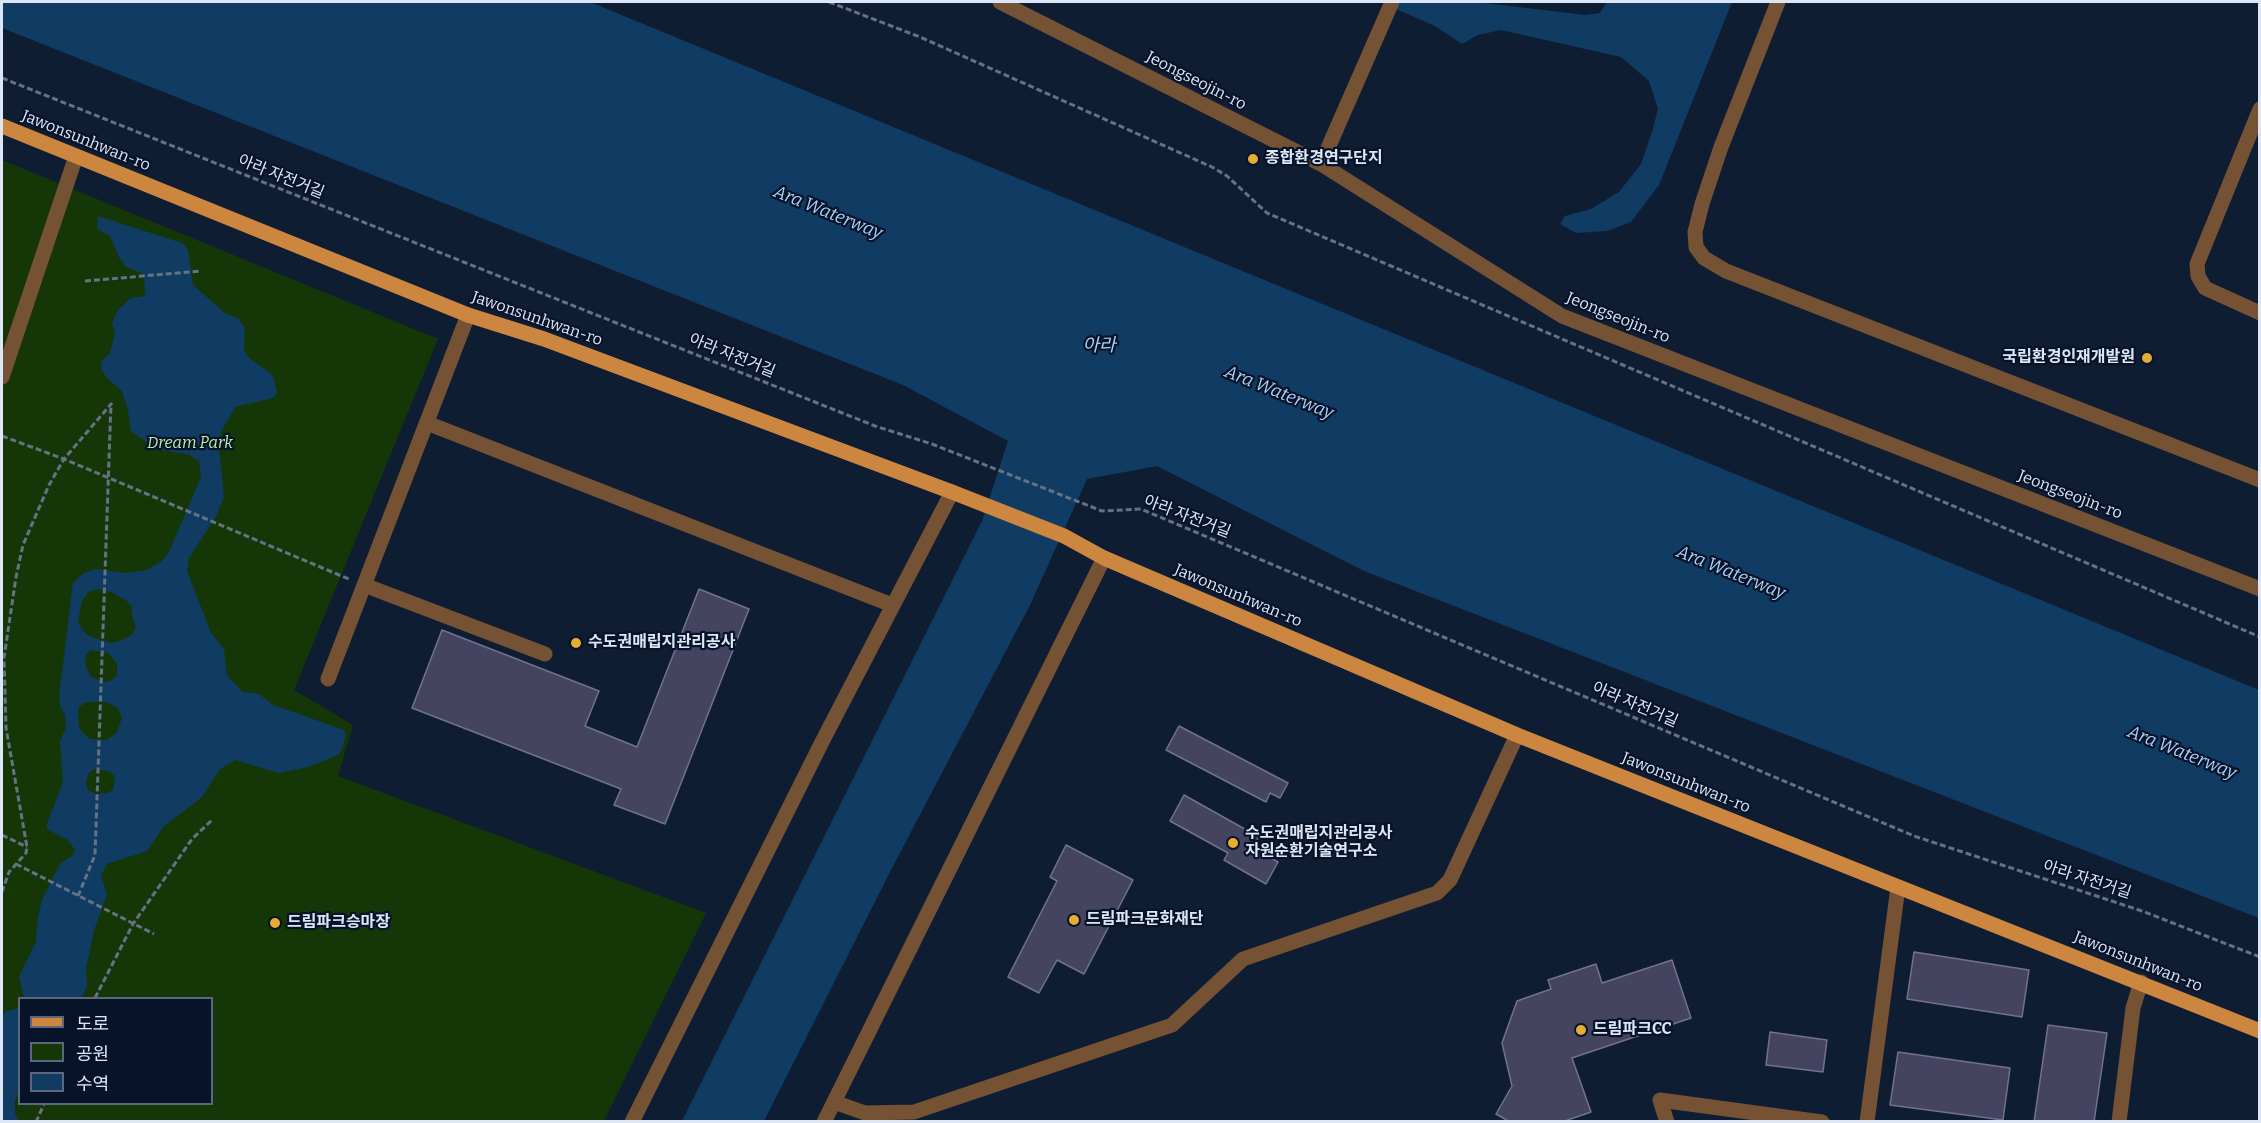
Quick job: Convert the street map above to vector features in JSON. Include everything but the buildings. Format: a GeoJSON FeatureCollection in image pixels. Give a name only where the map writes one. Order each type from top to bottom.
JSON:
{"type":"FeatureCollection","features":[{"type":"Feature","properties":{"kind":"main road","name":"Jawonsunhwan-ro"},"geometry":{"type":"LineString","coordinates":[[2,126],[468,315],[544,339],[959,494],[1064,536],[1104,558],[1517,735],[2259,1031]]}},
{"type":"Feature","properties":{"kind":"street","name":"Jeongseojin-ro"},"geometry":{"type":"LineString","coordinates":[[1000,2],[1321,164],[1562,316],[2259,589]]}},
{"type":"Feature","properties":{"kind":"street"},"geometry":{"type":"LineString","coordinates":[[1321,164],[1392,2]]}},
{"type":"Feature","properties":{"kind":"street"},"geometry":{"type":"LineString","coordinates":[[1778,2],[1721,147],[1702,204],[1695,232],[1696,247],[1704,258],[1726,271],[2259,480]]}},
{"type":"Feature","properties":{"kind":"street"},"geometry":{"type":"LineString","coordinates":[[2259,109],[2197,264],[2198,276],[2205,288],[2259,313]]}},
{"type":"Feature","properties":{"kind":"street"},"geometry":{"type":"LineString","coordinates":[[2,377],[76,156]]}},
{"type":"Feature","properties":{"kind":"street"},"geometry":{"type":"LineString","coordinates":[[328,679],[468,315]]}},
{"type":"Feature","properties":{"kind":"street"},"geometry":{"type":"LineString","coordinates":[[427,423],[892,605]]}},
{"type":"Feature","properties":{"kind":"street"},"geometry":{"type":"LineString","coordinates":[[632,1122],[892,605],[959,494]]}},
{"type":"Feature","properties":{"kind":"street"},"geometry":{"type":"LineString","coordinates":[[824,1122],[1104,558]]}},
{"type":"Feature","properties":{"kind":"street"},"geometry":{"type":"LineString","coordinates":[[364,585],[545,654]]}},
{"type":"Feature","properties":{"kind":"street"},"geometry":{"type":"LineString","coordinates":[[834,1102],[865,1113],[914,1112],[1172,1025],[1244,959],[1437,893],[1450,880],[1517,735]]}},
{"type":"Feature","properties":{"kind":"street"},"geometry":{"type":"LineString","coordinates":[[1868,1122],[1898,888]]}},
{"type":"Feature","properties":{"kind":"street"},"geometry":{"type":"LineString","coordinates":[[2120,1122],[2133,1008],[2141,982]]}},
{"type":"Feature","properties":{"kind":"street"},"geometry":{"type":"LineString","coordinates":[[1667,1122],[1660,1100],[1822,1122]]}},
{"type":"Feature","properties":{"kind":"path","name":"아라 자전거길"},"geometry":{"type":"LineString","coordinates":[[2,78],[875,426],[932,444],[1102,511],[1141,509],[1914,836],[2142,911],[2259,957]]}},
{"type":"Feature","properties":{"kind":"path"},"geometry":{"type":"LineString","coordinates":[[85,281],[201,271]]}},
{"type":"Feature","properties":{"kind":"path"},"geometry":{"type":"LineString","coordinates":[[2,892],[9,872],[26,853],[27,847],[6,728],[4,658],[10,611],[23,545],[49,485],[64,459],[111,403],[95,855],[78,896]]}},
{"type":"Feature","properties":{"kind":"path"},"geometry":{"type":"LineString","coordinates":[[2,436],[64,459],[364,585]]}},
{"type":"Feature","properties":{"kind":"path"},"geometry":{"type":"LineString","coordinates":[[96,997],[133,924],[192,839],[213,819]]}},
{"type":"Feature","properties":{"kind":"path"},"geometry":{"type":"LineString","coordinates":[[2,835],[27,847]]}},
{"type":"Feature","properties":{"kind":"path"},"geometry":{"type":"LineString","coordinates":[[16,864],[154,934]]}},
{"type":"Feature","properties":{"kind":"path"},"geometry":{"type":"LineString","coordinates":[[36,1122],[44,1105]]}},
{"type":"Feature","properties":{"kind":"green space","name":"Dream Park"},"geometry":{"type":"Polygon","coordinates":[[[2,160],[438,339],[294,690],[353,725],[338,776],[706,913],[604,1121],[2,1121],[2,160]]]}},
{"type":"Feature","properties":{"kind":"water","name":"아라"},"geometry":{"type":"Polygon","coordinates":[[[2,2],[590,2],[2259,690],[2259,918],[1364,571],[1157,466],[1087,479],[1030,605],[892,868],[764,1121],[682,1121],[982,521],[1008,441],[903,385],[2,28],[2,2]]]}},
{"type":"Feature","properties":{"kind":"water"},"geometry":{"type":"Polygon","coordinates":[[[1380,2],[1477,2],[1585,15],[1600,13],[1607,2],[1732,2],[1659,185],[1631,222],[1607,231],[1576,233],[1560,224],[1565,216],[1591,209],[1619,192],[1641,164],[1658,109],[1649,81],[1621,57],[1501,30],[1478,35],[1462,44],[1435,26],[1380,2]]]}},
{"type":"Feature","properties":{"kind":"water"},"geometry":{"type":"Polygon","coordinates":[[[98,216],[182,243],[188,250],[193,285],[226,314],[238,318],[245,328],[244,350],[249,358],[273,375],[277,393],[273,398],[235,407],[221,432],[219,448],[224,497],[216,516],[189,558],[187,571],[211,633],[224,649],[227,676],[243,692],[259,694],[273,705],[344,730],[346,735],[340,754],[308,767],[279,773],[235,760],[219,770],[202,797],[164,826],[147,851],[107,864],[101,875],[107,895],[94,930],[86,969],[87,985],[82,997],[24,997],[19,977],[36,942],[42,900],[60,864],[72,856],[75,850],[68,840],[47,829],[63,782],[60,741],[66,728],[65,714],[61,709],[59,697],[73,583],[84,573],[95,569],[126,573],[146,570],[161,562],[169,552],[201,477],[199,461],[190,455],[156,449],[131,431],[122,391],[107,378],[101,369],[102,360],[110,354],[115,333],[112,323],[118,310],[131,298],[145,296],[144,274],[126,267],[110,236],[97,229],[98,216]],[[96,589],[88,592],[82,601],[78,621],[83,631],[91,637],[111,643],[132,635],[136,627],[132,607],[126,600],[111,592],[96,589]],[[90,650],[86,655],[85,664],[90,676],[104,682],[111,681],[117,676],[117,664],[109,653],[90,650]],[[86,702],[79,707],[79,728],[90,739],[107,740],[117,732],[122,718],[118,708],[107,702],[86,702]],[[94,769],[88,774],[86,784],[88,790],[96,794],[113,790],[115,776],[108,771],[94,769]]]}},
{"type":"Feature","properties":{"kind":"water"},"geometry":{"type":"Polygon","coordinates":[[[18,1008],[18,1093],[15,1101],[15,1114],[19,1121],[2,1121],[2,1015],[18,1008]]]}},
{"type":"Feature","properties":{"kind":"place","name":"종합환경연구단지"},"geometry":{"type":"Point","coordinates":[1253,159]}},
{"type":"Feature","properties":{"kind":"place","name":"국립환경인재개발원"},"geometry":{"type":"Point","coordinates":[2147,358]}},
{"type":"Feature","properties":{"kind":"place","name":"수도권매립지관리공사"},"geometry":{"type":"Point","coordinates":[576,643]}},
{"type":"Feature","properties":{"kind":"place","name":"수도권매립지관리공사 자원순환기술연구소"},"geometry":{"type":"Point","coordinates":[1233,843]}},
{"type":"Feature","properties":{"kind":"place","name":"드림파크문화재단"},"geometry":{"type":"Point","coordinates":[1074,920]}},
{"type":"Feature","properties":{"kind":"place","name":"드림파크승마장"},"geometry":{"type":"Point","coordinates":[275,923]}},
{"type":"Feature","properties":{"kind":"place","name":"드림파크CC"},"geometry":{"type":"Point","coordinates":[1581,1030]}},
{"type":"Feature","properties":{"kind":"water label","name":"Ara Waterway"},"geometry":{"type":"Point","coordinates":[828,213]}},
{"type":"Feature","properties":{"kind":"water label","name":"Ara Waterway"},"geometry":{"type":"Point","coordinates":[1279,393]}},
{"type":"Feature","properties":{"kind":"water label","name":"Ara Waterway"},"geometry":{"type":"Point","coordinates":[1731,573]}},
{"type":"Feature","properties":{"kind":"water label","name":"Ara Waterway"},"geometry":{"type":"Point","coordinates":[2182,753]}}]}
